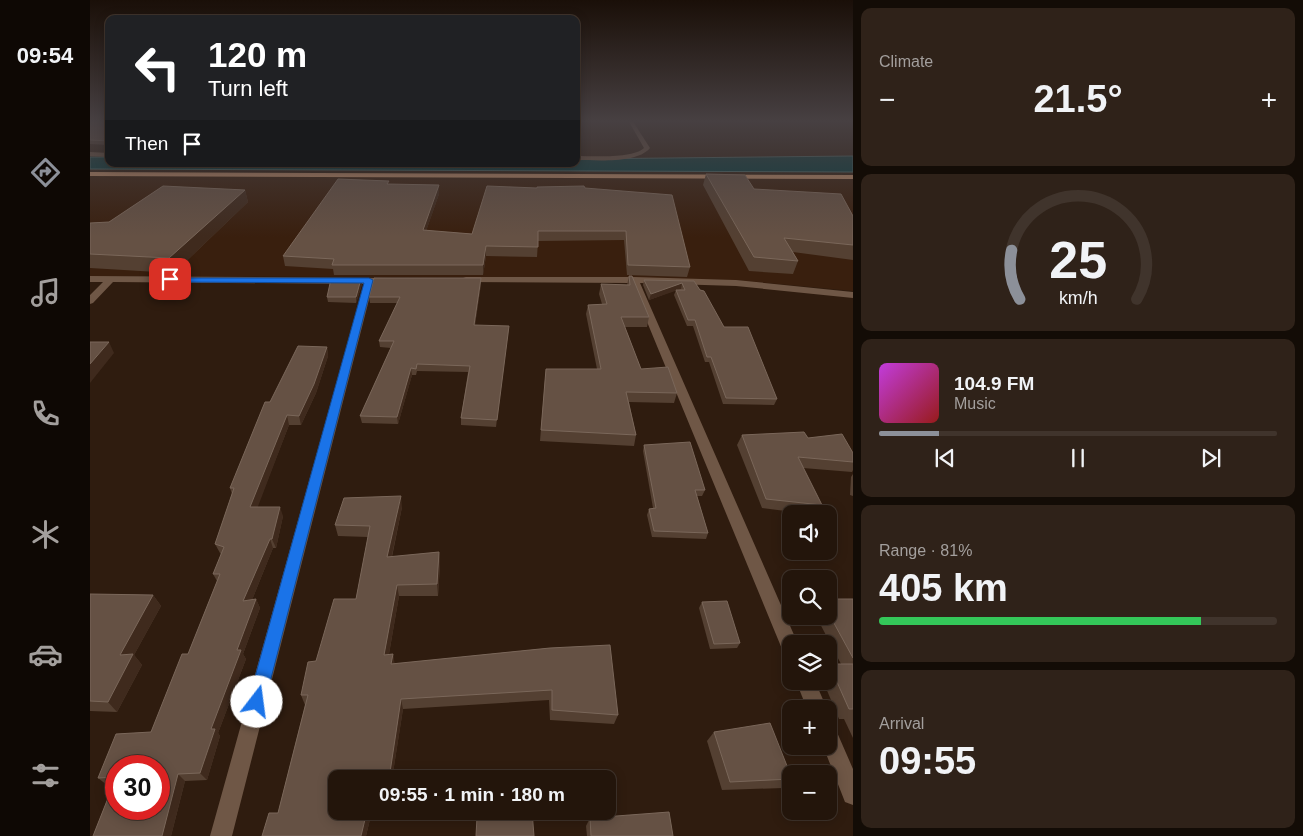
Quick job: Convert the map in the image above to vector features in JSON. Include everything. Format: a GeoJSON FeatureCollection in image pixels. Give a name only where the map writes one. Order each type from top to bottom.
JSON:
{"type":"FeatureCollection","features":[{"type":"Feature","properties":{"kind":"main road"},"geometry":{"type":"LineString","coordinates":[[90,174],[853,177]]}},
{"type":"Feature","properties":{"kind":"street"},"geometry":{"type":"LineString","coordinates":[[90,279],[398,280]]}},
{"type":"Feature","properties":{"kind":"street"},"geometry":{"type":"LineString","coordinates":[[90,301],[111,279]]}},
{"type":"Feature","properties":{"kind":"street"},"geometry":{"type":"LineString","coordinates":[[221,836],[369,280]]}},
{"type":"Feature","properties":{"kind":"street"},"geometry":{"type":"LineString","coordinates":[[457,280],[634,280],[736,283],[853,295]]}},
{"type":"Feature","properties":{"kind":"street"},"geometry":{"type":"LineString","coordinates":[[634,280],[785,635]]}},
{"type":"Feature","properties":{"kind":"street"},"geometry":{"type":"LineString","coordinates":[[837,755],[853,794]]}},
{"type":"Feature","properties":{"kind":"shaded area"},"geometry":{"type":"Polygon","coordinates":[[[90,175],[853,178],[853,291],[735,280],[634,278],[90,276],[90,175]]]}},
{"type":"Feature","properties":{"kind":"water"},"geometry":{"type":"Polygon","coordinates":[[[90,159],[105,159],[105,167],[580,167],[580,159],[853,159],[853,172],[90,169],[90,159]]]}},
{"type":"Feature","properties":{"kind":"building"},"geometry":{"type":"Polygon","coordinates":[[[706,174],[745,175],[754,189],[841,194],[853,216],[853,245],[784,238],[798,261],[754,257],[706,174]]]}},
{"type":"Feature","properties":{"kind":"building"},"geometry":{"type":"Polygon","coordinates":[[[338,179],[389,181],[387,184],[439,185],[423,230],[472,234],[487,186],[537,188],[584,186],[585,188],[672,195],[690,267],[628,265],[626,231],[538,231],[538,247],[486,246],[483,265],[332,265],[334,259],[283,256],[338,179]]]}},
{"type":"Feature","properties":{"kind":"building"},"geometry":{"type":"Polygon","coordinates":[[[163,186],[245,190],[169,258],[90,254],[90,223],[109,222],[163,186]]]}},
{"type":"Feature","properties":{"kind":"building"},"geometry":{"type":"Polygon","coordinates":[[[629,276],[632,276],[649,317],[621,317],[641,369],[668,367],[677,393],[626,392],[636,435],[541,430],[546,369],[601,369],[588,305],[607,304],[601,284],[630,285],[629,276]]]}},
{"type":"Feature","properties":{"kind":"building"},"geometry":{"type":"Polygon","coordinates":[[[374,278],[481,278],[474,325],[509,326],[497,420],[461,418],[470,366],[417,364],[416,369],[411,368],[397,417],[360,416],[394,341],[379,341],[400,297],[369,297],[374,278]]]}},
{"type":"Feature","properties":{"kind":"building"},"geometry":{"type":"Polygon","coordinates":[[[331,279],[361,279],[356,297],[327,297],[331,279]]]}},
{"type":"Feature","properties":{"kind":"building"},"geometry":{"type":"Polygon","coordinates":[[[644,280],[694,281],[700,290],[704,291],[724,327],[748,327],[777,399],[726,398],[711,357],[707,357],[695,320],[688,320],[676,290],[685,290],[682,283],[651,294],[644,280]]]}},
{"type":"Feature","properties":{"kind":"building"},"geometry":{"type":"Polygon","coordinates":[[[90,342],[109,342],[90,364],[90,342]]]}},
{"type":"Feature","properties":{"kind":"building"},"geometry":{"type":"Polygon","coordinates":[[[298,346],[327,347],[314,384],[299,416],[287,415],[250,507],[280,507],[272,539],[270,539],[243,601],[256,599],[237,650],[241,650],[211,729],[215,729],[200,773],[178,774],[170,805],[170,755],[107,755],[116,734],[151,732],[182,654],[188,654],[220,574],[213,574],[224,547],[215,544],[234,488],[230,488],[265,402],[270,402],[298,346]]]}},
{"type":"Feature","properties":{"kind":"building"},"geometry":{"type":"Polygon","coordinates":[[[804,432],[808,438],[842,434],[853,453],[853,462],[798,457],[822,505],[766,499],[742,435],[804,432]]]}},
{"type":"Feature","properties":{"kind":"building"},"geometry":{"type":"Polygon","coordinates":[[[690,442],[705,490],[695,490],[708,533],[654,531],[649,509],[656,508],[644,445],[690,442]]]}},
{"type":"Feature","properties":{"kind":"building"},"geometry":{"type":"Polygon","coordinates":[[[401,496],[387,557],[439,552],[437,584],[397,585],[384,655],[393,654],[391,664],[550,648],[610,645],[618,715],[552,710],[552,690],[401,699],[390,770],[328,770],[328,820],[365,820],[361,836],[262,836],[269,813],[278,813],[308,695],[301,695],[308,662],[316,661],[334,599],[356,599],[370,526],[335,525],[344,498],[401,496]]]}},
{"type":"Feature","properties":{"kind":"building"},"geometry":{"type":"Polygon","coordinates":[[[90,594],[153,595],[120,655],[133,654],[108,702],[90,701],[90,594]]]}},
{"type":"Feature","properties":{"kind":"building"},"geometry":{"type":"Polygon","coordinates":[[[837,599],[853,599],[853,658],[835,625],[837,625],[837,599]]]}},
{"type":"Feature","properties":{"kind":"building"},"geometry":{"type":"Polygon","coordinates":[[[727,601],[740,643],[714,644],[702,602],[727,601]]]}},
{"type":"Feature","properties":{"kind":"building"},"geometry":{"type":"Polygon","coordinates":[[[837,664],[853,664],[853,709],[849,709],[837,682],[837,664]]]}},
{"type":"Feature","properties":{"kind":"building"},"geometry":{"type":"Polygon","coordinates":[[[770,723],[787,765],[782,765],[782,779],[730,782],[714,732],[770,723]]]}},
{"type":"Feature","properties":{"kind":"building"},"geometry":{"type":"Polygon","coordinates":[[[105,761],[105,778],[98,778],[105,761]]]}},
{"type":"Feature","properties":{"kind":"building"},"geometry":{"type":"Polygon","coordinates":[[[105,806],[105,820],[166,820],[162,836],[93,836],[105,806]]]}},
{"type":"Feature","properties":{"kind":"building"},"geometry":{"type":"Polygon","coordinates":[[[669,812],[673,836],[591,836],[590,820],[616,820],[616,816],[669,812]]]}},
{"type":"Feature","properties":{"kind":"building"},"geometry":{"type":"Polygon","coordinates":[[[477,820],[533,820],[534,836],[476,836],[477,820]]]}},
{"type":"Feature","properties":{"kind":"route"},"geometry":{"type":"LineString","coordinates":[[170,279],[369,280],[257,702]]}}]}
